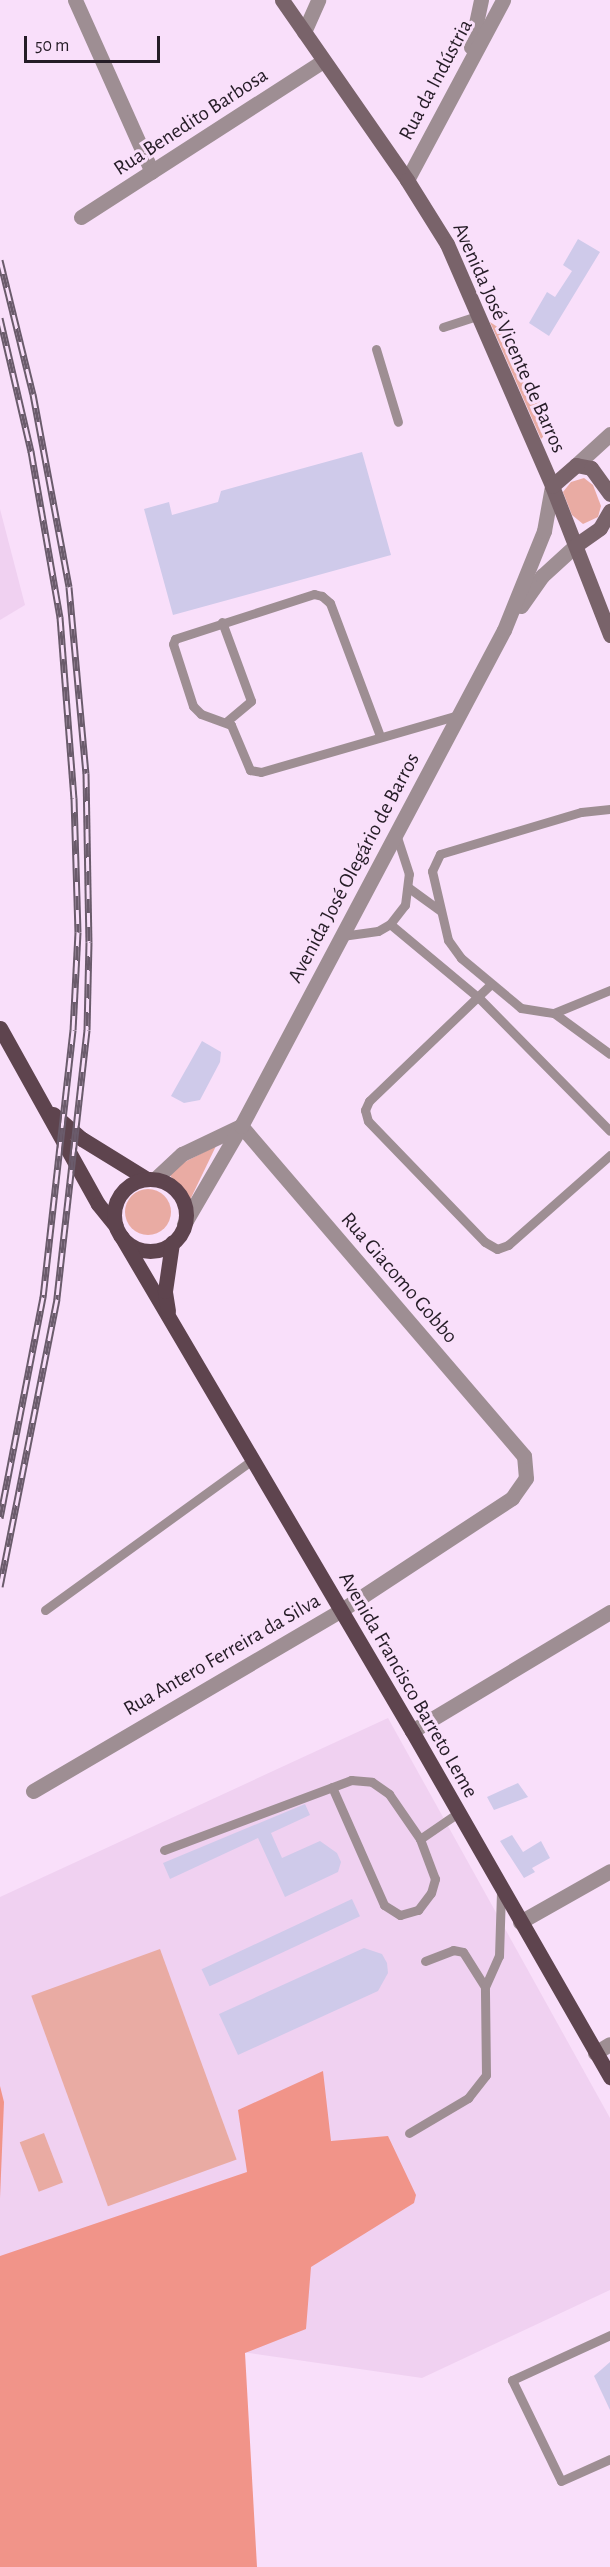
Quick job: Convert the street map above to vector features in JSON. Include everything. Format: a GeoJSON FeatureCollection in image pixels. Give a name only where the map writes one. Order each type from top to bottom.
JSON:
{"type":"FeatureCollection","features":[{"type":"Feature","properties":{"kind":"main road","name":"Avenida José Vicente de Barros"},"geometry":{"type":"LineString","coordinates":[[282,0],[407,180],[447,244],[552,486],[610,635]]}},
{"type":"Feature","properties":{"kind":"main road"},"geometry":{"type":"LineString","coordinates":[[552,486],[576,465],[591,468],[610,494]]}},
{"type":"Feature","properties":{"kind":"main road","name":"Avenida José Olegário de Barros"},"geometry":{"type":"LineString","coordinates":[[576,545],[600,528],[610,511]]}},
{"type":"Feature","properties":{"kind":"main road"},"geometry":{"type":"LineString","coordinates":[[0,1028],[98,1204],[118,1231],[139,1249],[150,1250],[172,1243]]}},
{"type":"Feature","properties":{"kind":"main road"},"geometry":{"type":"LineString","coordinates":[[46,1108],[82,1139],[151,1179],[177,1191],[186,1213],[184,1224]]}},
{"type":"Feature","properties":{"kind":"main road"},"geometry":{"type":"LineString","coordinates":[[118,1231],[114,1216],[119,1195],[136,1181],[151,1179]]}},
{"type":"Feature","properties":{"kind":"main road","name":"Avenida José Olegário de Barros"},"geometry":{"type":"LineString","coordinates":[[172,1243],[184,1224]]}},
{"type":"Feature","properties":{"kind":"main road","name":"Avenida Francisco Barreto Leme"},"geometry":{"type":"LineString","coordinates":[[118,1231],[412,1731],[501,1891],[610,2077]]}},
{"type":"Feature","properties":{"kind":"main road","name":"Avenida Francisco Barreto Leme"},"geometry":{"type":"LineString","coordinates":[[168,1316],[165,1291],[172,1243]]}},
{"type":"Feature","properties":{"kind":"street"},"geometry":{"type":"LineString","coordinates":[[75,0],[153,172]]}},
{"type":"Feature","properties":{"kind":"street"},"geometry":{"type":"LineString","coordinates":[[304,32],[318,0]]}},
{"type":"Feature","properties":{"kind":"street"},"geometry":{"type":"LineString","coordinates":[[467,62],[481,0]]}},
{"type":"Feature","properties":{"kind":"street","name":"Rua da Indústria"},"geometry":{"type":"LineString","coordinates":[[407,180],[467,62],[503,0]]}},
{"type":"Feature","properties":{"kind":"street","name":"Rua Benedito Barbosa"},"geometry":{"type":"LineString","coordinates":[[81,217],[323,61]]}},
{"type":"Feature","properties":{"kind":"street"},"geometry":{"type":"LineString","coordinates":[[576,465],[610,434]]}},
{"type":"Feature","properties":{"kind":"street","name":"Avenida José Olegário de Barros"},"geometry":{"type":"LineString","coordinates":[[184,1224],[241,1126],[504,630],[544,531],[552,486]]}},
{"type":"Feature","properties":{"kind":"street","name":"Avenida José Olegário de Barros"},"geometry":{"type":"LineString","coordinates":[[504,630],[542,576],[576,545]]}},
{"type":"Feature","properties":{"kind":"street"},"geometry":{"type":"LineString","coordinates":[[151,1179],[182,1154],[241,1126]]}},
{"type":"Feature","properties":{"kind":"street","name":"Rua Giacomo Gobbo"},"geometry":{"type":"LineString","coordinates":[[241,1126],[524,1456]]}},
{"type":"Feature","properties":{"kind":"street","name":"Rua Antero Ferreira da Silva"},"geometry":{"type":"LineString","coordinates":[[33,1791],[340,1611],[512,1498],[526,1478],[524,1456]]}},
{"type":"Feature","properties":{"kind":"street"},"geometry":{"type":"LineString","coordinates":[[412,1731],[610,1612]]}},
{"type":"Feature","properties":{"kind":"street"},"geometry":{"type":"LineString","coordinates":[[520,1922],[610,1871]]}},
{"type":"Feature","properties":{"kind":"street"},"geometry":{"type":"LineString","coordinates":[[596,2053],[610,2044]]}},
{"type":"Feature","properties":{"kind":"lane"},"geometry":{"type":"LineString","coordinates":[[443,327],[479,315]]}},
{"type":"Feature","properties":{"kind":"lane"},"geometry":{"type":"LineString","coordinates":[[376,349],[398,422]]}},
{"type":"Feature","properties":{"kind":"lane"},"geometry":{"type":"LineString","coordinates":[[380,736],[330,603],[322,596],[314,594],[180,634],[173,644],[193,706],[201,714],[227,721],[250,770],[261,772],[459,715]]}},
{"type":"Feature","properties":{"kind":"lane"},"geometry":{"type":"LineString","coordinates":[[222,622],[251,701],[227,721]]}},
{"type":"Feature","properties":{"kind":"lane"},"geometry":{"type":"LineString","coordinates":[[610,809],[581,812],[440,854],[432,871],[448,940],[461,958],[521,1008],[554,1013],[610,1054]]}},
{"type":"Feature","properties":{"kind":"lane"},"geometry":{"type":"LineString","coordinates":[[342,936],[378,931],[390,924],[405,904],[410,888],[396,834]]}},
{"type":"Feature","properties":{"kind":"lane"},"geometry":{"type":"LineString","coordinates":[[410,888],[441,911]]}},
{"type":"Feature","properties":{"kind":"lane"},"geometry":{"type":"LineString","coordinates":[[390,924],[480,999],[610,1131]]}},
{"type":"Feature","properties":{"kind":"lane"},"geometry":{"type":"LineString","coordinates":[[491,984],[480,999],[369,1101],[365,1110],[368,1120],[485,1242],[497,1250],[508,1245],[610,1155]]}},
{"type":"Feature","properties":{"kind":"lane"},"geometry":{"type":"LineString","coordinates":[[554,1013],[610,990]]}},
{"type":"Feature","properties":{"kind":"lane"},"geometry":{"type":"LineString","coordinates":[[45,1610],[252,1460]]}},
{"type":"Feature","properties":{"kind":"lane"},"geometry":{"type":"LineString","coordinates":[[164,1850],[332,1787],[351,1780],[372,1782],[389,1794],[420,1839],[435,1879],[431,1893],[418,1910],[400,1915],[384,1905],[332,1787]]}},
{"type":"Feature","properties":{"kind":"lane"},"geometry":{"type":"LineString","coordinates":[[420,1839],[458,1813]]}},
{"type":"Feature","properties":{"kind":"lane"},"geometry":{"type":"LineString","coordinates":[[409,2133],[468,2098],[486,2075],[485,1987],[499,1956],[501,1891]]}},
{"type":"Feature","properties":{"kind":"lane"},"geometry":{"type":"LineString","coordinates":[[425,1961],[453,1950],[463,1952],[485,1987]]}},
{"type":"Feature","properties":{"kind":"lane"},"geometry":{"type":"LineString","coordinates":[[610,2335],[512,2380],[561,2481],[610,2459]]}},
{"type":"Feature","properties":{"kind":"shaded area"},"geometry":{"type":"Polygon","coordinates":[[[490,322],[499,328],[553,426],[541,439],[490,322]]]}},
{"type":"Feature","properties":{"kind":"shaded area"},"geometry":{"type":"Polygon","coordinates":[[[584,478],[593,485],[601,506],[598,517],[583,524],[572,515],[563,492],[571,482],[584,478]]]}},
{"type":"Feature","properties":{"kind":"shaded area"},"geometry":{"type":"Polygon","coordinates":[[[0,509],[25,605],[0,620],[0,509]]]}},
{"type":"Feature","properties":{"kind":"shaded area"},"geometry":{"type":"Polygon","coordinates":[[[216,1146],[189,1202],[167,1171],[216,1146]]]}},
{"type":"Feature","properties":{"kind":"shaded area"},"geometry":{"type":"Polygon","coordinates":[[[148,1189],[164,1196],[171,1212],[164,1228],[148,1235],[132,1228],[125,1212],[132,1196],[148,1189]]]}},
{"type":"Feature","properties":{"kind":"shaded area"},"geometry":{"type":"Polygon","coordinates":[[[388,1718],[610,2118],[610,2290],[422,2378],[0,2317],[0,1897],[388,1718]]]}},
{"type":"Feature","properties":{"kind":"shaded area"},"geometry":{"type":"Polygon","coordinates":[[[160,1949],[237,2159],[108,2206],[31,1996],[160,1949]]]}},
{"type":"Feature","properties":{"kind":"shaded area"},"geometry":{"type":"Polygon","coordinates":[[[323,2071],[331,2141],[388,2136],[416,2195],[414,2203],[311,2267],[306,2329],[245,2353],[257,2567],[0,2567],[0,2256],[247,2172],[238,2110],[323,2071]]]}},
{"type":"Feature","properties":{"kind":"shaded area"},"geometry":{"type":"Polygon","coordinates":[[[0,2086],[4,2102],[0,2198],[0,2086]]]}},
{"type":"Feature","properties":{"kind":"shaded area"},"geometry":{"type":"Polygon","coordinates":[[[44,2133],[63,2182],[39,2192],[20,2142],[44,2133]]]}},
{"type":"Feature","properties":{"kind":"building"},"geometry":{"type":"Polygon","coordinates":[[[578,239],[600,252],[549,336],[529,323],[547,292],[555,297],[572,271],[563,265],[578,239]]]}},
{"type":"Feature","properties":{"kind":"building"},"geometry":{"type":"Polygon","coordinates":[[[362,452],[391,555],[173,615],[144,509],[169,502],[172,515],[218,502],[221,491],[362,452]]]}},
{"type":"Feature","properties":{"kind":"building"},"geometry":{"type":"Polygon","coordinates":[[[202,1041],[221,1052],[220,1062],[200,1100],[184,1103],[171,1096],[202,1041]]]}},
{"type":"Feature","properties":{"kind":"building"},"geometry":{"type":"Polygon","coordinates":[[[518,1783],[528,1797],[494,1810],[487,1797],[518,1783]]]}},
{"type":"Feature","properties":{"kind":"building"},"geometry":{"type":"Polygon","coordinates":[[[305,1804],[310,1815],[271,1833],[282,1858],[320,1841],[337,1853],[341,1862],[338,1872],[285,1897],[258,1838],[170,1879],[163,1863],[305,1804]]]}},
{"type":"Feature","properties":{"kind":"building"},"geometry":{"type":"Polygon","coordinates":[[[512,1835],[523,1852],[541,1841],[550,1858],[532,1868],[535,1872],[524,1878],[500,1841],[512,1835]]]}},
{"type":"Feature","properties":{"kind":"building"},"geometry":{"type":"Polygon","coordinates":[[[352,1899],[360,1916],[210,1986],[202,1969],[352,1899]]]}},
{"type":"Feature","properties":{"kind":"building"},"geometry":{"type":"Polygon","coordinates":[[[364,1948],[382,1954],[387,1963],[388,1973],[378,1991],[238,2055],[219,2014],[364,1948]]]}},
{"type":"Feature","properties":{"kind":"building"},"geometry":{"type":"Polygon","coordinates":[[[610,2362],[610,2410],[594,2376],[610,2362]]]}},
{"type":"Feature","properties":{"kind":"railway"},"geometry":{"type":"LineString","coordinates":[[0,260],[33,394],[69,587],[86,773],[89,942],[87,1030],[57,1299],[0,1586]]}},
{"type":"Feature","properties":{"kind":"railway"},"geometry":{"type":"LineString","coordinates":[[0,318],[31,451],[60,617],[74,798],[78,932],[73,1030],[43,1297],[0,1518]]}}]}
